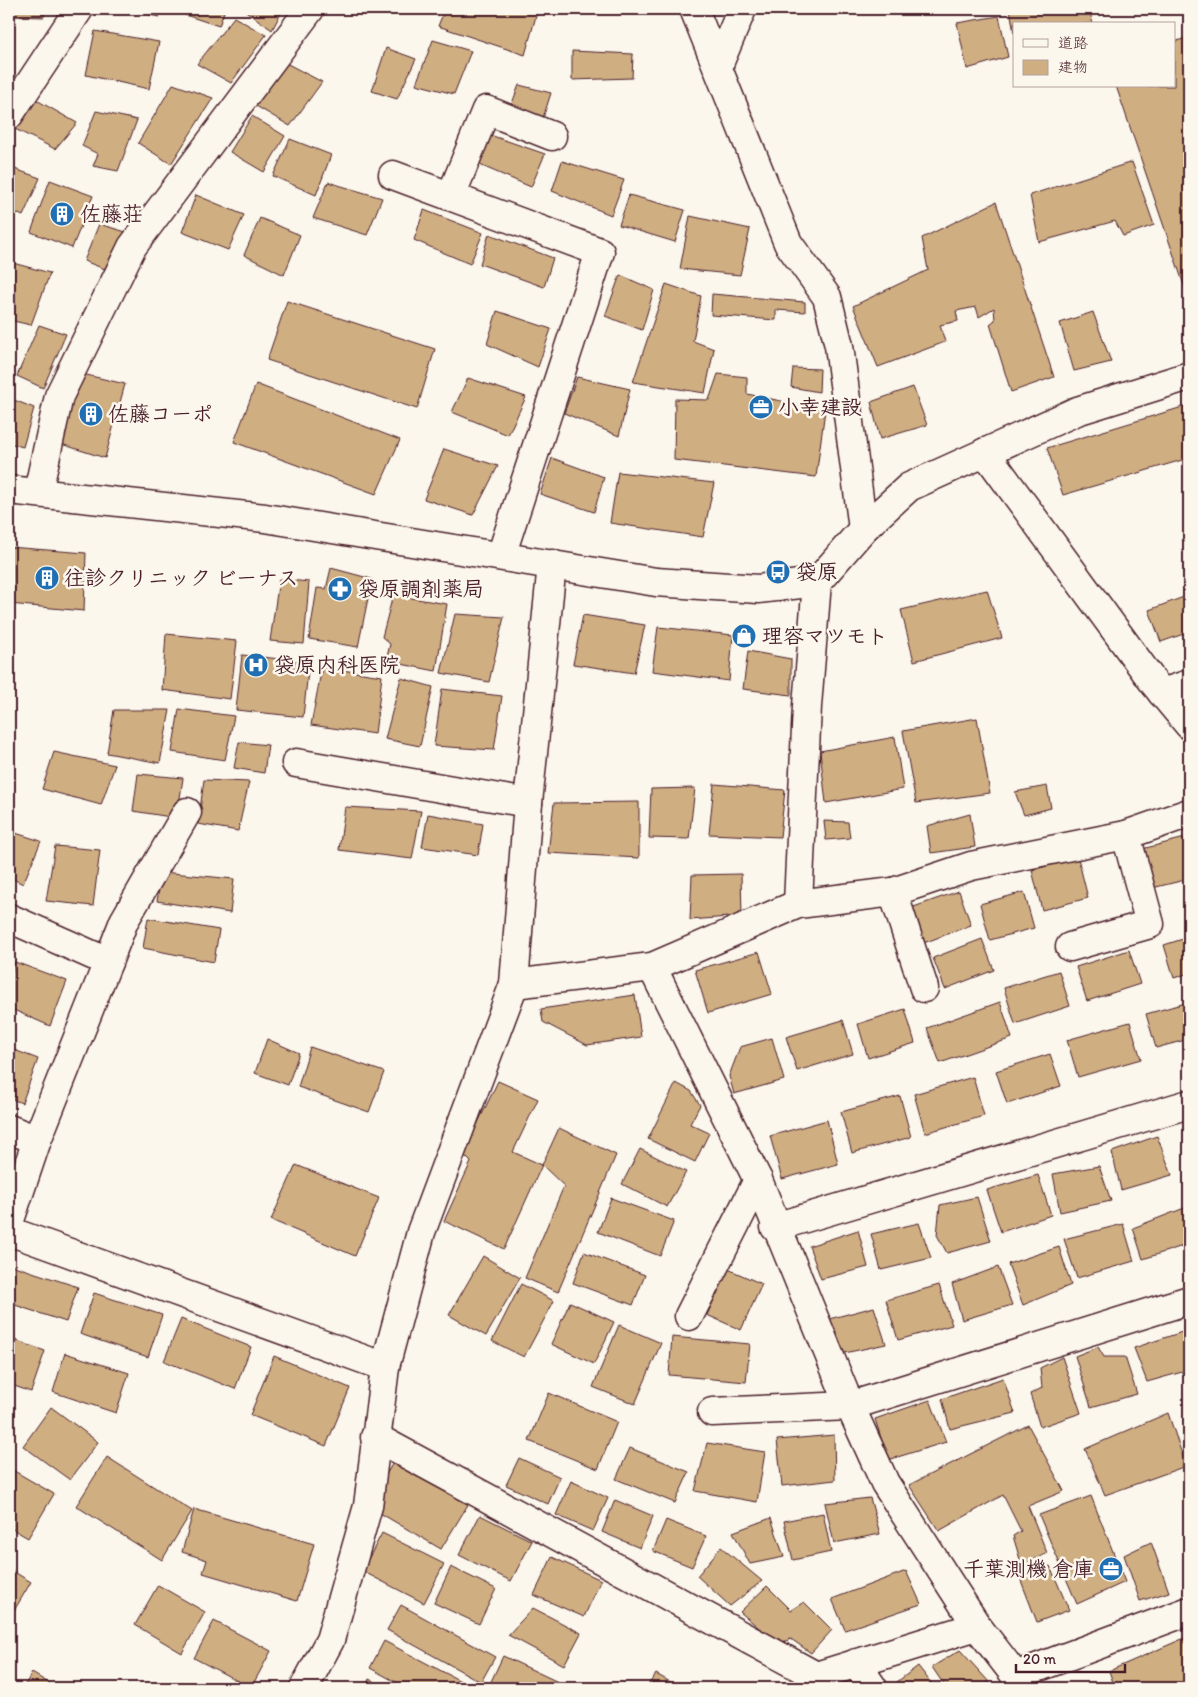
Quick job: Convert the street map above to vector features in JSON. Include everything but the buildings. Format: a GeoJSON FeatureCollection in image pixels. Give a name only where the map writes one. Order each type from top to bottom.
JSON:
{"type":"FeatureCollection","features":[{"type":"Feature","properties":{"kind":"street"},"geometry":{"type":"LineString","coordinates":[[9,115],[79,9]]}},
{"type":"Feature","properties":{"kind":"street"},"geometry":{"type":"LineString","coordinates":[[38,492],[59,396],[132,247],[310,9]]}},
{"type":"Feature","properties":{"kind":"street"},"geometry":{"type":"LineString","coordinates":[[694,9],[788,243],[827,298],[839,346],[863,529]]}},
{"type":"Feature","properties":{"kind":"street"},"geometry":{"type":"LineString","coordinates":[[718,66],[742,9]]}},
{"type":"Feature","properties":{"kind":"street"},"geometry":{"type":"LineString","coordinates":[[451,196],[486,110],[552,136]]}},
{"type":"Feature","properties":{"kind":"street"},"geometry":{"type":"LineString","coordinates":[[392,175],[600,252],[501,556]]}},
{"type":"Feature","properties":{"kind":"street"},"geometry":{"type":"LineString","coordinates":[[798,904],[807,706],[818,582],[863,529],[909,488],[1077,411],[1189,376]]}},
{"type":"Feature","properties":{"kind":"street"},"geometry":{"type":"LineString","coordinates":[[985,452],[1162,693],[1189,725]]}},
{"type":"Feature","properties":{"kind":"street"},"geometry":{"type":"LineString","coordinates":[[9,490],[265,518],[656,582],[758,589],[818,582]]}},
{"type":"Feature","properties":{"kind":"street"},"geometry":{"type":"LineString","coordinates":[[304,1688],[330,1640],[368,1506],[385,1367],[421,1232],[514,984],[528,803],[552,564]]}},
{"type":"Feature","properties":{"kind":"street"},"geometry":{"type":"LineString","coordinates":[[1162,693],[1189,684]]}},
{"type":"Feature","properties":{"kind":"street"},"geometry":{"type":"LineString","coordinates":[[296,763],[528,803]]}},
{"type":"Feature","properties":{"kind":"street"},"geometry":{"type":"LineString","coordinates":[[9,1223],[37,1140],[124,921],[187,812]]}},
{"type":"Feature","properties":{"kind":"street"},"geometry":{"type":"LineString","coordinates":[[514,984],[652,967],[798,904],[893,892],[971,866],[1126,835],[1189,812]]}},
{"type":"Feature","properties":{"kind":"street"},"geometry":{"type":"LineString","coordinates":[[1070,947],[1150,924],[1126,835]]}},
{"type":"Feature","properties":{"kind":"street"},"geometry":{"type":"LineString","coordinates":[[893,892],[924,988]]}},
{"type":"Feature","properties":{"kind":"street"},"geometry":{"type":"LineString","coordinates":[[9,918],[108,962]]}},
{"type":"Feature","properties":{"kind":"street"},"geometry":{"type":"LineString","coordinates":[[652,967],[758,1180],[775,1227],[850,1406],[885,1483],[977,1626],[1020,1682],[1189,1610]]}},
{"type":"Feature","properties":{"kind":"street"},"geometry":{"type":"LineString","coordinates":[[775,1227],[1189,1104]]}},
{"type":"Feature","properties":{"kind":"street"},"geometry":{"type":"LineString","coordinates":[[9,1129],[37,1140]]}},
{"type":"Feature","properties":{"kind":"street"},"geometry":{"type":"LineString","coordinates":[[688,1316],[758,1180]]}},
{"type":"Feature","properties":{"kind":"street"},"geometry":{"type":"LineString","coordinates":[[9,1231],[385,1367]]}},
{"type":"Feature","properties":{"kind":"street"},"geometry":{"type":"LineString","coordinates":[[712,1412],[850,1406],[1189,1300]]}},
{"type":"Feature","properties":{"kind":"street"},"geometry":{"type":"LineString","coordinates":[[375,1437],[813,1682],[856,1663],[977,1626]]}},
{"type":"Feature","properties":{"kind":"street"},"geometry":{"type":"LineString","coordinates":[[856,1663],[873,1688]]}},
{"type":"Feature","properties":{"kind":"place","name":"佐藤荘"},"geometry":{"type":"Point","coordinates":[62,214]}},
{"type":"Feature","properties":{"kind":"place","name":"小幸建設"},"geometry":{"type":"Point","coordinates":[761,407]}},
{"type":"Feature","properties":{"kind":"place","name":"佐藤コーポ"},"geometry":{"type":"Point","coordinates":[91,414]}},
{"type":"Feature","properties":{"kind":"place","name":"袋原"},"geometry":{"type":"Point","coordinates":[778,572]}},
{"type":"Feature","properties":{"kind":"place","name":"往診クリニック ビーナス"},"geometry":{"type":"Point","coordinates":[47,578]}},
{"type":"Feature","properties":{"kind":"place","name":"袋原調剤薬局"},"geometry":{"type":"Point","coordinates":[340,589]}},
{"type":"Feature","properties":{"kind":"place","name":"理容マツモト"},"geometry":{"type":"Point","coordinates":[744,636]}},
{"type":"Feature","properties":{"kind":"place","name":"袋原内科医院"},"geometry":{"type":"Point","coordinates":[256,665]}},
{"type":"Feature","properties":{"kind":"place","name":"千葉測機 倉庫"},"geometry":{"type":"Point","coordinates":[1111,1569]}}]}
